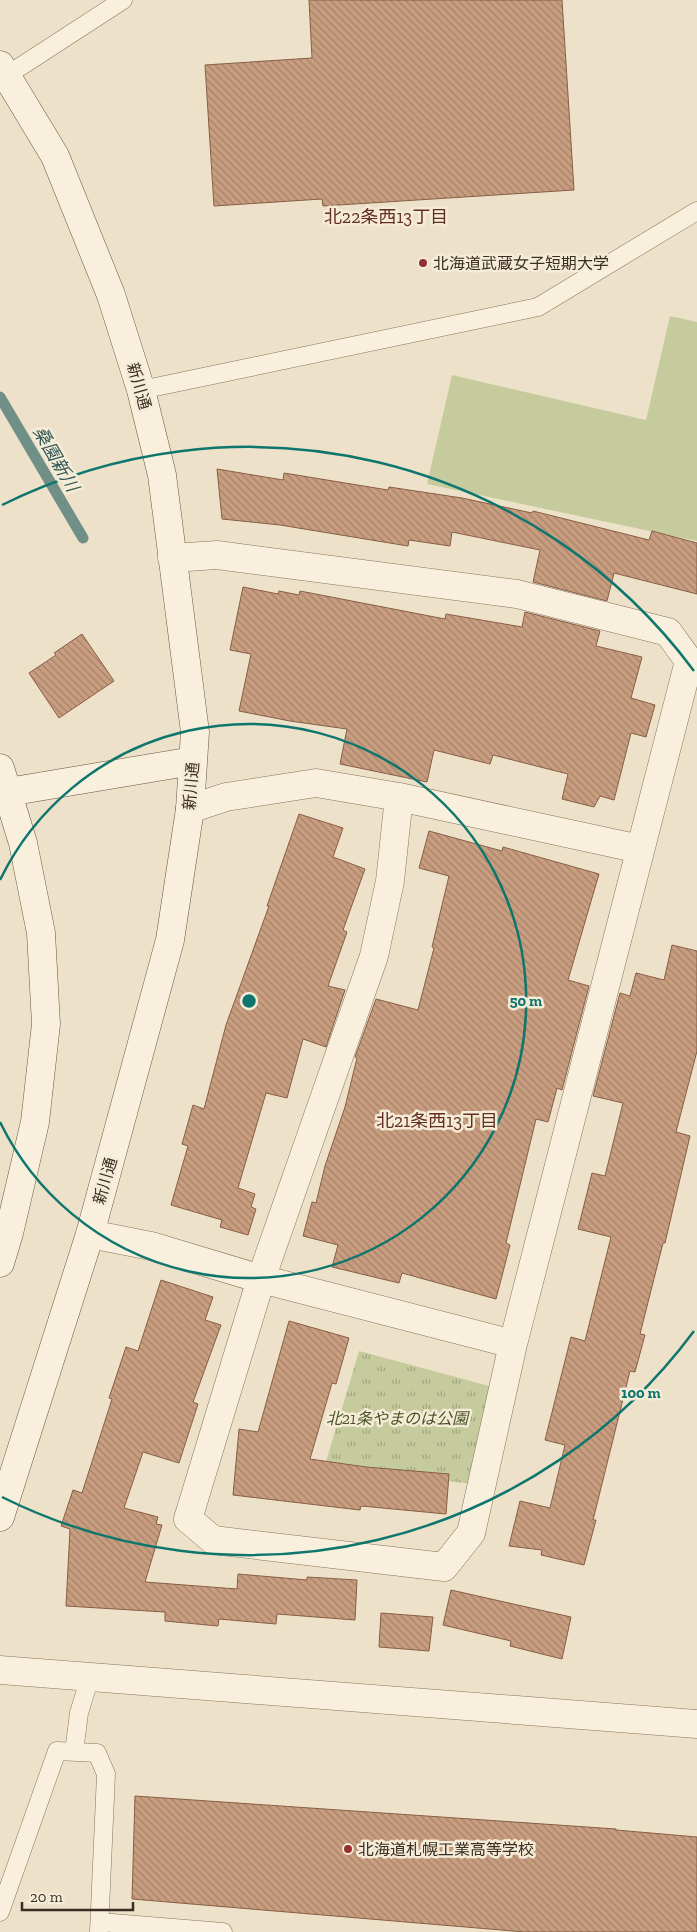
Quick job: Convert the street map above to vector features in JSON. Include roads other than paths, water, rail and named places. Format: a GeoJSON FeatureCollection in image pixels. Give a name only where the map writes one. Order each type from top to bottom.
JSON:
{"type":"FeatureCollection","features":[{"type":"Feature","properties":{"kind":"street","name":"新川通"},"geometry":{"type":"LineString","coordinates":[[0,1517],[90,1234],[170,940],[190,809],[195,732],[162,474],[141,390],[111,295],[55,156],[3,71]]}},
{"type":"Feature","properties":{"kind":"street"},"geometry":{"type":"LineString","coordinates":[[172,558],[217,555],[517,594],[668,632],[689,660],[513,1344],[471,1533],[444,1567],[213,1540],[188,1519],[261,1279],[374,956],[390,882],[400,797]]}},
{"type":"Feature","properties":{"kind":"street"},"geometry":{"type":"LineString","coordinates":[[0,1262],[9,1233],[35,1122],[46,1024],[41,933],[23,843],[4,780],[193,761]]}},
{"type":"Feature","properties":{"kind":"street"},"geometry":{"type":"LineString","coordinates":[[190,809],[226,797],[316,783],[400,797],[640,849]]}},
{"type":"Feature","properties":{"kind":"street"},"geometry":{"type":"LineString","coordinates":[[90,1234],[151,1246],[261,1279],[513,1344]]}},
{"type":"Feature","properties":{"kind":"street"},"geometry":{"type":"LineString","coordinates":[[0,1670],[697,1724]]}},
{"type":"Feature","properties":{"kind":"lane"},"geometry":{"type":"LineString","coordinates":[[3,71],[123,0]]}},
{"type":"Feature","properties":{"kind":"lane"},"geometry":{"type":"LineString","coordinates":[[141,390],[538,307],[697,211]]}},
{"type":"Feature","properties":{"kind":"lane"},"geometry":{"type":"LineString","coordinates":[[74,1752],[79,1713],[90,1677]]}},
{"type":"Feature","properties":{"kind":"lane"},"geometry":{"type":"LineString","coordinates":[[0,1912],[57,1752],[97,1752],[106,1774],[100,1927],[223,1932]]}},
{"type":"Feature","properties":{"kind":"waterway","name":"桑園新川"},"geometry":{"type":"LineString","coordinates":[[0,397],[83,538]]}},
{"type":"Feature","properties":{"kind":"place","name":"北海道武蔵女子短期大学"},"geometry":{"type":"Point","coordinates":[423,263]}},
{"type":"Feature","properties":{"kind":"place","name":"北海道札幌工業高等学校"},"geometry":{"type":"Point","coordinates":[348,1849]}},
{"type":"Feature","properties":{"kind":"district","name":"北22条西13丁目"},"geometry":{"type":"Point","coordinates":[386,217]}},
{"type":"Feature","properties":{"kind":"district","name":"北21条西13丁目"},"geometry":{"type":"Point","coordinates":[437,1121]}},
{"type":"Feature","properties":{"kind":"park label","name":"北21条やまのは公園"},"geometry":{"type":"Point","coordinates":[397,1418]}}]}
